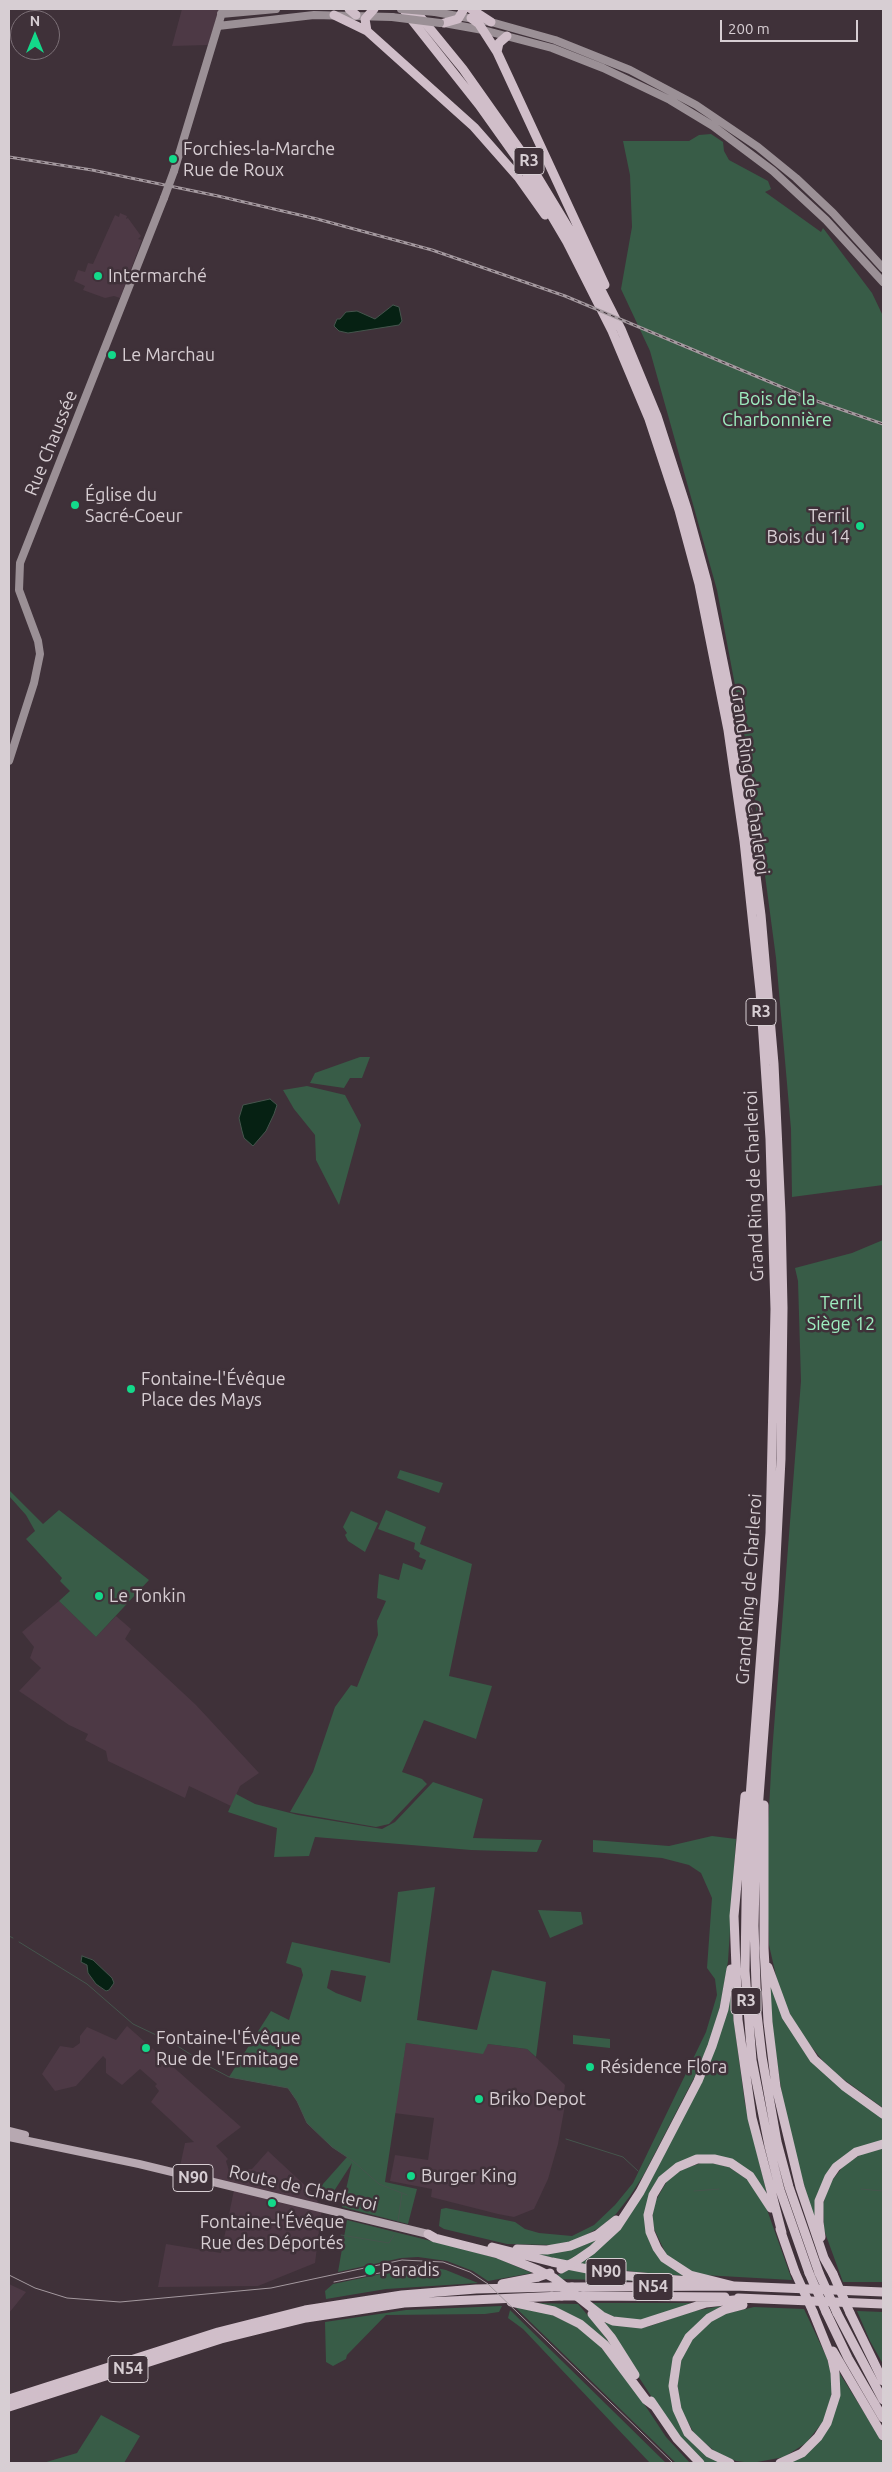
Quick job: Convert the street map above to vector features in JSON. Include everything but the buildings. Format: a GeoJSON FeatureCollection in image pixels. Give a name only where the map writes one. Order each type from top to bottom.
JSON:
{"type":"FeatureCollection","features":[{"type":"Feature","properties":{"kind":"highway"},"geometry":{"type":"LineString","coordinates":[[367,30],[365,22],[367,15],[374,9]]}},
{"type":"Feature","properties":{"kind":"highway","name":"Grand Ring de Charleroi"},"geometry":{"type":"LineString","coordinates":[[402,9],[490,119],[521,164],[567,242],[612,331],[636,386],[679,510],[699,584],[714,657],[728,730],[744,841],[766,1064],[775,1309],[770,1533],[745,1882],[747,2014],[752,2060],[768,2146],[782,2198],[809,2273],[826,2312],[848,2358],[883,2418]]}},
{"type":"Feature","properties":{"kind":"highway","name":"Grand Ring de Charleroi"},"geometry":{"type":"LineString","coordinates":[[414,9],[463,69],[528,161],[578,244],[621,329],[644,382],[671,459],[707,582],[736,729],[761,915],[778,1130],[783,1308],[778,1532],[754,1882],[754,1962],[758,2022],[769,2101],[789,2187],[819,2273],[883,2400]]}},
{"type":"Feature","properties":{"kind":"highway"},"geometry":{"type":"LineString","coordinates":[[442,23],[454,21],[462,12]]}},
{"type":"Feature","properties":{"kind":"highway"},"geometry":{"type":"LineString","coordinates":[[471,13],[497,52],[585,238],[617,310],[621,329]]}},
{"type":"Feature","properties":{"kind":"highway"},"geometry":{"type":"LineString","coordinates":[[471,13],[491,22]]}},
{"type":"Feature","properties":{"kind":"highway"},"geometry":{"type":"LineString","coordinates":[[334,15],[367,30],[474,126],[518,177],[559,235],[567,242]]}},
{"type":"Feature","properties":{"kind":"highway"},"geometry":{"type":"LineString","coordinates":[[497,52],[498,43],[507,36]]}},
{"type":"Feature","properties":{"kind":"highway"},"geometry":{"type":"LineString","coordinates":[[756,1722],[751,1736],[739,1848],[734,1947],[738,2020],[747,2092],[758,2145],[782,2233],[795,2272],[825,2338],[883,2436]]}},
{"type":"Feature","properties":{"kind":"highway"},"geometry":{"type":"LineString","coordinates":[[764,1737],[766,1748],[762,1854],[764,1948],[768,2022],[783,2122],[806,2205],[824,2258],[883,2381]]}},
{"type":"Feature","properties":{"kind":"highway"},"geometry":{"type":"LineString","coordinates":[[476,2290],[538,2277],[576,2262],[603,2241],[629,2209],[660,2154],[706,2064],[724,2009],[734,1947]]}},
{"type":"Feature","properties":{"kind":"highway"},"geometry":{"type":"LineString","coordinates":[[764,1948],[778,1999],[795,2033],[814,2058],[829,2073],[883,2114]]}},
{"type":"Feature","properties":{"kind":"highway"},"geometry":{"type":"LineString","coordinates":[[831,2270],[819,2230],[818,2210],[824,2187],[836,2167],[846,2158],[866,2148],[883,2144]]}},
{"type":"Feature","properties":{"kind":"highway"},"geometry":{"type":"LineString","coordinates":[[718,2283],[690,2275],[672,2266],[660,2253],[652,2238],[648,2215],[651,2201],[656,2188],[672,2170],[690,2161],[703,2159],[720,2160],[737,2166],[750,2176],[760,2189],[782,2233]]}},
{"type":"Feature","properties":{"kind":"highway"},"geometry":{"type":"LineString","coordinates":[[495,2248],[534,2250],[570,2246],[597,2235],[629,2209]]}},
{"type":"Feature","properties":{"kind":"highway","name":"N90"},"geometry":{"type":"LineString","coordinates":[[428,2234],[436,2233],[552,2262],[618,2274],[734,2286],[883,2292]]}},
{"type":"Feature","properties":{"kind":"highway"},"geometry":{"type":"LineString","coordinates":[[428,2234],[435,2238],[498,2254],[538,2270],[554,2278],[608,2318],[626,2323],[641,2324],[706,2303],[743,2299],[883,2304]]}},
{"type":"Feature","properties":{"kind":"highway","name":"N54"},"geometry":{"type":"LineString","coordinates":[[9,2399],[218,2332],[274,2317],[366,2300],[476,2290],[552,2287],[734,2286]]}},
{"type":"Feature","properties":{"kind":"highway"},"geometry":{"type":"LineString","coordinates":[[853,2291],[883,2286]]}},
{"type":"Feature","properties":{"kind":"highway","name":"N54"},"geometry":{"type":"LineString","coordinates":[[9,2407],[221,2339],[276,2324],[369,2307],[562,2296],[582,2298],[700,2296],[743,2299]]}},
{"type":"Feature","properties":{"kind":"highway"},"geometry":{"type":"LineString","coordinates":[[582,2298],[611,2337],[677,2440],[700,2463]]}},
{"type":"Feature","properties":{"kind":"highway"},"geometry":{"type":"LineString","coordinates":[[486,2299],[541,2308],[580,2324],[604,2345],[646,2400],[654,2406]]}},
{"type":"Feature","properties":{"kind":"highway"},"geometry":{"type":"LineString","coordinates":[[730,2463],[709,2453],[688,2433],[674,2398],[674,2372],[682,2347],[699,2325],[724,2310],[767,2299]]}},
{"type":"Feature","properties":{"kind":"highway"},"geometry":{"type":"LineString","coordinates":[[780,2463],[802,2453],[818,2437],[827,2423],[834,2405],[835,2373],[825,2338]]}},
{"type":"Feature","properties":{"kind":"highway"},"geometry":{"type":"LineString","coordinates":[[872,2356],[883,2372]]}},
{"type":"Feature","properties":{"kind":"main road"},"geometry":{"type":"LineString","coordinates":[[276,9],[222,12],[218,26],[295,16],[334,15],[352,12],[483,30],[552,48],[618,74],[670,100],[713,126],[753,155],[798,192],[883,282]]}},
{"type":"Feature","properties":{"kind":"main road"},"geometry":{"type":"LineString","coordinates":[[402,9],[471,13]]}},
{"type":"Feature","properties":{"kind":"main road"},"geometry":{"type":"LineString","coordinates":[[491,22],[555,40],[607,60],[653,81],[696,104],[758,147],[796,178],[833,213],[883,268]]}},
{"type":"Feature","properties":{"kind":"main road","name":"Rue Chaussée"},"geometry":{"type":"LineString","coordinates":[[9,761],[34,683],[40,654],[38,641],[19,590],[20,563],[174,171],[218,26]]}},
{"type":"Feature","properties":{"kind":"main road","name":"Route de Charleroi"},"geometry":{"type":"LineString","coordinates":[[9,2131],[82,2152]]}},
{"type":"Feature","properties":{"kind":"main road","name":"Route de Charleroi"},"geometry":{"type":"LineString","coordinates":[[9,2137],[82,2152],[428,2234]]}},
{"type":"Feature","properties":{"kind":"shaded area"},"geometry":{"type":"Polygon","coordinates":[[[182,9],[219,9],[208,45],[172,46],[182,9]]]}},
{"type":"Feature","properties":{"kind":"shaded area"},"geometry":{"type":"Polygon","coordinates":[[[120,213],[127,216],[126,219],[128,218],[141,236],[138,239],[142,240],[120,298],[114,296],[105,298],[83,290],[85,286],[74,281],[78,270],[85,272],[88,263],[93,264],[115,215],[119,217],[120,213]]]}},
{"type":"Feature","properties":{"kind":"shaded area"},"geometry":{"type":"Polygon","coordinates":[[[393,305],[399,307],[402,321],[399,325],[348,333],[339,331],[334,326],[337,319],[340,319],[346,312],[357,311],[375,319],[393,305]]]}},
{"type":"Feature","properties":{"kind":"shaded area"},"geometry":{"type":"Polygon","coordinates":[[[270,1099],[277,1105],[274,1114],[266,1131],[253,1146],[244,1138],[242,1131],[239,1118],[243,1105],[270,1099]]]}},
{"type":"Feature","properties":{"kind":"shaded area"},"geometry":{"type":"Polygon","coordinates":[[[59,1601],[96,1637],[116,1616],[131,1629],[125,1639],[196,1705],[259,1773],[240,1786],[231,1806],[189,1786],[185,1798],[108,1761],[106,1751],[85,1740],[88,1734],[69,1725],[19,1691],[41,1668],[30,1658],[34,1647],[22,1632],[59,1601]]]}},
{"type":"Feature","properties":{"kind":"shaded area"},"geometry":{"type":"Polygon","coordinates":[[[82,1956],[93,1960],[112,1978],[114,1983],[109,1990],[106,1991],[96,1984],[88,1973],[87,1965],[81,1962],[82,1956]]]}},
{"type":"Feature","properties":{"kind":"shaded area"},"geometry":{"type":"Polygon","coordinates":[[[127,2026],[241,2127],[216,2146],[228,2159],[226,2161],[229,2171],[252,2169],[268,2151],[311,2191],[322,2208],[315,2263],[258,2286],[158,2287],[166,2244],[221,2253],[234,2190],[179,2171],[185,2143],[194,2142],[151,2102],[159,2091],[155,2086],[157,2084],[140,2069],[122,2085],[106,2073],[106,2059],[103,2056],[76,2086],[55,2091],[42,2074],[60,2046],[73,2048],[80,2043],[80,2036],[87,2027],[116,2040],[127,2026]]]}},
{"type":"Feature","properties":{"kind":"shaded area"},"geometry":{"type":"Polygon","coordinates":[[[406,2043],[482,2053],[488,2044],[527,2049],[565,2085],[565,2105],[558,2144],[548,2179],[534,2209],[514,2217],[498,2214],[431,2197],[432,2189],[390,2181],[395,2155],[428,2160],[434,2118],[394,2113],[406,2043]]]}},
{"type":"Feature","properties":{"kind":"shaded area"},"geometry":{"type":"Polygon","coordinates":[[[9,2284],[26,2292],[9,2313],[9,2284]]]}},
{"type":"Feature","properties":{"kind":"green space","name":"Bois de la Charbonnière"},"geometry":{"type":"Polygon","coordinates":[[[711,134],[723,142],[724,151],[729,160],[768,181],[771,189],[765,192],[821,232],[823,228],[872,293],[883,316],[883,1185],[792,1197],[791,1129],[776,958],[751,770],[717,590],[650,351],[621,289],[632,227],[630,175],[623,141],[689,141],[699,135],[711,134]]]}},
{"type":"Feature","properties":{"kind":"green space"},"geometry":{"type":"Polygon","coordinates":[[[360,1057],[370,1057],[362,1078],[350,1078],[344,1088],[310,1083],[315,1073],[360,1057]]]}},
{"type":"Feature","properties":{"kind":"green space"},"geometry":{"type":"Polygon","coordinates":[[[307,1086],[345,1095],[361,1125],[339,1205],[316,1160],[315,1135],[294,1109],[283,1090],[307,1086]]]}},
{"type":"Feature","properties":{"kind":"green space","name":"Terril Siège 12"},"geometry":{"type":"Polygon","coordinates":[[[883,1240],[883,2108],[839,2076],[823,2061],[805,2039],[791,2016],[780,1993],[769,1945],[766,1865],[772,1753],[801,1381],[798,1281],[795,1268],[852,1253],[883,1240]]]}},
{"type":"Feature","properties":{"kind":"green space"},"geometry":{"type":"Polygon","coordinates":[[[400,1470],[443,1483],[439,1493],[397,1478],[400,1470]]]}},
{"type":"Feature","properties":{"kind":"green space"},"geometry":{"type":"Polygon","coordinates":[[[9,1490],[43,1524],[59,1510],[149,1580],[96,1637],[59,1601],[70,1591],[60,1581],[62,1578],[26,1539],[35,1531],[26,1515],[9,1496],[9,1490]]]}},
{"type":"Feature","properties":{"kind":"green space"},"geometry":{"type":"Polygon","coordinates":[[[386,1510],[426,1527],[420,1544],[472,1564],[449,1676],[492,1686],[476,1739],[424,1720],[402,1772],[422,1779],[427,1784],[389,1824],[376,1827],[290,1812],[313,1772],[335,1707],[351,1685],[357,1687],[378,1635],[377,1621],[386,1601],[377,1598],[379,1574],[399,1580],[403,1563],[422,1570],[426,1560],[419,1557],[420,1553],[414,1549],[415,1543],[378,1529],[386,1510]]]}},
{"type":"Feature","properties":{"kind":"green space"},"geometry":{"type":"Polygon","coordinates":[[[351,1511],[378,1523],[365,1552],[348,1541],[345,1535],[347,1533],[343,1527],[351,1511]]]}},
{"type":"Feature","properties":{"kind":"green space"},"geometry":{"type":"Polygon","coordinates":[[[433,1782],[483,1799],[473,1838],[542,1840],[537,1852],[471,1850],[315,1837],[309,1856],[274,1857],[277,1828],[228,1812],[236,1794],[255,1804],[298,1815],[382,1829],[395,1822],[433,1782]]]}},
{"type":"Feature","properties":{"kind":"green space"},"geometry":{"type":"Polygon","coordinates":[[[712,1836],[736,1839],[728,1961],[721,2002],[714,2030],[698,2070],[643,2176],[630,2196],[616,2214],[602,2226],[577,2240],[554,2245],[507,2244],[444,2229],[439,2226],[441,2209],[446,2208],[515,2222],[525,2229],[539,2233],[572,2236],[594,2225],[615,2205],[633,2183],[706,2032],[717,1995],[715,1979],[707,1968],[712,1898],[701,1873],[689,1865],[662,1858],[593,1852],[593,1840],[669,1846],[712,1836]]]}},
{"type":"Feature","properties":{"kind":"green space"},"geometry":{"type":"Polygon","coordinates":[[[435,1887],[417,2020],[477,2030],[492,1970],[546,1982],[536,2057],[527,2049],[488,2044],[483,2054],[406,2043],[385,2182],[417,2189],[408,2224],[342,2207],[352,2163],[327,2202],[315,2193],[347,2157],[332,2147],[307,2123],[297,2101],[288,2088],[229,2077],[271,2011],[289,2020],[303,1975],[301,1968],[286,1963],[292,1942],[390,1963],[398,1892],[435,1887]],[[331,1970],[327,1988],[361,2002],[366,1976],[331,1970]]]}},
{"type":"Feature","properties":{"kind":"green space"},"geometry":{"type":"Polygon","coordinates":[[[538,1910],[581,1912],[583,1924],[550,1938],[538,1910]]]}},
{"type":"Feature","properties":{"kind":"green space"},"geometry":{"type":"Polygon","coordinates":[[[769,1979],[799,2042],[883,2116],[883,2141],[834,2166],[815,2222],[794,2151],[782,2095],[773,2034],[769,1979]]]}},
{"type":"Feature","properties":{"kind":"green space"},"geometry":{"type":"Polygon","coordinates":[[[730,1993],[745,2104],[767,2194],[750,2172],[702,2156],[656,2184],[649,2239],[687,2276],[636,2272],[579,2264],[611,2237],[704,2073],[730,1993]]]}},
{"type":"Feature","properties":{"kind":"green space"},"geometry":{"type":"Polygon","coordinates":[[[573,2035],[610,2039],[610,2048],[573,2044],[573,2035]]]}},
{"type":"Feature","properties":{"kind":"green space"},"geometry":{"type":"Polygon","coordinates":[[[883,2148],[883,2282],[843,2282],[824,2230],[823,2204],[830,2183],[845,2164],[862,2154],[883,2148]]]}},
{"type":"Feature","properties":{"kind":"green space"},"geometry":{"type":"Polygon","coordinates":[[[701,2163],[712,2163],[729,2167],[748,2180],[765,2204],[792,2280],[703,2275],[691,2272],[667,2256],[654,2229],[652,2218],[655,2202],[668,2179],[683,2169],[701,2163]]]}},
{"type":"Feature","properties":{"kind":"green space"},"geometry":{"type":"Polygon","coordinates":[[[347,2220],[499,2259],[532,2273],[488,2281],[473,2271],[447,2261],[418,2257],[401,2258],[338,2272],[347,2220]]]}},
{"type":"Feature","properties":{"kind":"green space"},"geometry":{"type":"Polygon","coordinates":[[[610,2231],[578,2256],[566,2261],[531,2253],[610,2231]]]}},
{"type":"Feature","properties":{"kind":"green space"},"geometry":{"type":"Polygon","coordinates":[[[415,2267],[432,2267],[446,2270],[478,2283],[386,2289],[326,2299],[325,2291],[333,2284],[415,2267]]]}},
{"type":"Feature","properties":{"kind":"green space"},"geometry":{"type":"Polygon","coordinates":[[[570,2269],[646,2281],[558,2279],[555,2276],[570,2269]]]}},
{"type":"Feature","properties":{"kind":"green space"},"geometry":{"type":"Polygon","coordinates":[[[539,2303],[578,2304],[620,2357],[601,2338],[539,2303]]]}},
{"type":"Feature","properties":{"kind":"green space"},"geometry":{"type":"Polygon","coordinates":[[[692,2303],[651,2319],[630,2321],[606,2315],[591,2304],[692,2303]]]}},
{"type":"Feature","properties":{"kind":"green space"},"geometry":{"type":"Polygon","coordinates":[[[502,2306],[499,2312],[485,2314],[386,2315],[347,2355],[346,2359],[333,2366],[326,2362],[325,2322],[406,2310],[502,2306]]]}},
{"type":"Feature","properties":{"kind":"green space"},"geometry":{"type":"Polygon","coordinates":[[[721,2306],[677,2353],[677,2418],[723,2463],[705,2463],[689,2449],[664,2416],[603,2322],[633,2327],[647,2327],[694,2311],[721,2306]]]}},
{"type":"Feature","properties":{"kind":"green space"},"geometry":{"type":"Polygon","coordinates":[[[515,2307],[548,2313],[581,2329],[599,2345],[629,2381],[666,2437],[690,2463],[676,2463],[515,2307]]]}},
{"type":"Feature","properties":{"kind":"green space"},"geometry":{"type":"Polygon","coordinates":[[[754,2307],[804,2309],[827,2358],[832,2376],[832,2392],[825,2419],[806,2443],[784,2457],[752,2463],[736,2461],[717,2453],[695,2435],[681,2410],[677,2383],[681,2360],[691,2340],[711,2321],[724,2314],[754,2307]]]}},
{"type":"Feature","properties":{"kind":"green space"},"geometry":{"type":"Polygon","coordinates":[[[510,2310],[666,2463],[650,2463],[523,2329],[508,2318],[510,2310]]]}},
{"type":"Feature","properties":{"kind":"green space"},"geometry":{"type":"Polygon","coordinates":[[[857,2311],[883,2312],[883,2364],[870,2341],[857,2311]]]}},
{"type":"Feature","properties":{"kind":"green space"},"geometry":{"type":"Polygon","coordinates":[[[837,2369],[883,2443],[883,2463],[785,2463],[831,2420],[837,2369]]]}},
{"type":"Feature","properties":{"kind":"green space"},"geometry":{"type":"Polygon","coordinates":[[[101,2415],[140,2436],[124,2463],[43,2463],[77,2453],[101,2415]]]}},
{"type":"Feature","properties":{"kind":"waterway"},"geometry":{"type":"LineString","coordinates":[[9,1936],[13,1938]]}},
{"type":"Feature","properties":{"kind":"waterway"},"geometry":{"type":"LineString","coordinates":[[19,1942],[87,1984],[133,2024],[173,2043],[210,2067],[229,2077],[288,2088],[297,2101],[307,2123],[332,2147],[353,2161],[379,2184],[407,2195]]}},
{"type":"Feature","properties":{"kind":"waterway"},"geometry":{"type":"LineString","coordinates":[[566,2139],[623,2157],[638,2171]]}},
{"type":"Feature","properties":{"kind":"waterway"},"geometry":{"type":"LineString","coordinates":[[694,2191],[719,2189]]}},
{"type":"Feature","properties":{"kind":"waterway"},"geometry":{"type":"LineString","coordinates":[[861,2189],[883,2191]]}},
{"type":"Feature","properties":{"kind":"waterway"},"geometry":{"type":"LineString","coordinates":[[398,2221],[402,2193]]}},
{"type":"Feature","properties":{"kind":"waterway"},"geometry":{"type":"LineString","coordinates":[[341,2235],[389,2243],[394,2235]]}},
{"type":"Feature","properties":{"kind":"tram line"},"geometry":{"type":"LineString","coordinates":[[9,2275],[35,2288],[67,2298],[120,2302],[271,2288],[402,2260],[443,2262],[470,2272],[488,2284],[673,2463]]}},
{"type":"Feature","properties":{"kind":"tram line"},"geometry":{"type":"LineString","coordinates":[[334,2282],[420,2265]]}},
{"type":"Feature","properties":{"kind":"railway"},"geometry":{"type":"LineString","coordinates":[[9,157],[92,170],[218,196],[317,219],[432,250],[565,296],[808,398],[883,424]]}},
{"type":"Feature","properties":{"kind":"place","name":"Forchies-la-Marche Rue de Roux"},"geometry":{"type":"Point","coordinates":[173,159]}},
{"type":"Feature","properties":{"kind":"place","name":"Intermarché"},"geometry":{"type":"Point","coordinates":[98,276]}},
{"type":"Feature","properties":{"kind":"place","name":"Le Marchau"},"geometry":{"type":"Point","coordinates":[112,355]}},
{"type":"Feature","properties":{"kind":"place","name":"Église du Sacré-Coeur"},"geometry":{"type":"Point","coordinates":[75,505]}},
{"type":"Feature","properties":{"kind":"place","name":"Terril Bois du 14"},"geometry":{"type":"Point","coordinates":[860,526]}},
{"type":"Feature","properties":{"kind":"place","name":"Fontaine-l'Évêque Place des Mays"},"geometry":{"type":"Point","coordinates":[131,1389]}},
{"type":"Feature","properties":{"kind":"place","name":"Le Tonkin"},"geometry":{"type":"Point","coordinates":[99,1596]}},
{"type":"Feature","properties":{"kind":"place","name":"Fontaine-l'Évêque Rue de l'Ermitage"},"geometry":{"type":"Point","coordinates":[146,2048]}},
{"type":"Feature","properties":{"kind":"place","name":"Résidence Flora"},"geometry":{"type":"Point","coordinates":[590,2067]}},
{"type":"Feature","properties":{"kind":"place","name":"Briko Depot"},"geometry":{"type":"Point","coordinates":[479,2099]}},
{"type":"Feature","properties":{"kind":"place","name":"Burger King"},"geometry":{"type":"Point","coordinates":[411,2176]}},
{"type":"Feature","properties":{"kind":"place","name":"Fontaine-l'Évêque Rue des Déportés"},"geometry":{"type":"Point","coordinates":[272,2203]}},
{"type":"Feature","properties":{"kind":"place","name":"Paradis"},"geometry":{"type":"Point","coordinates":[370,2270]}}]}
